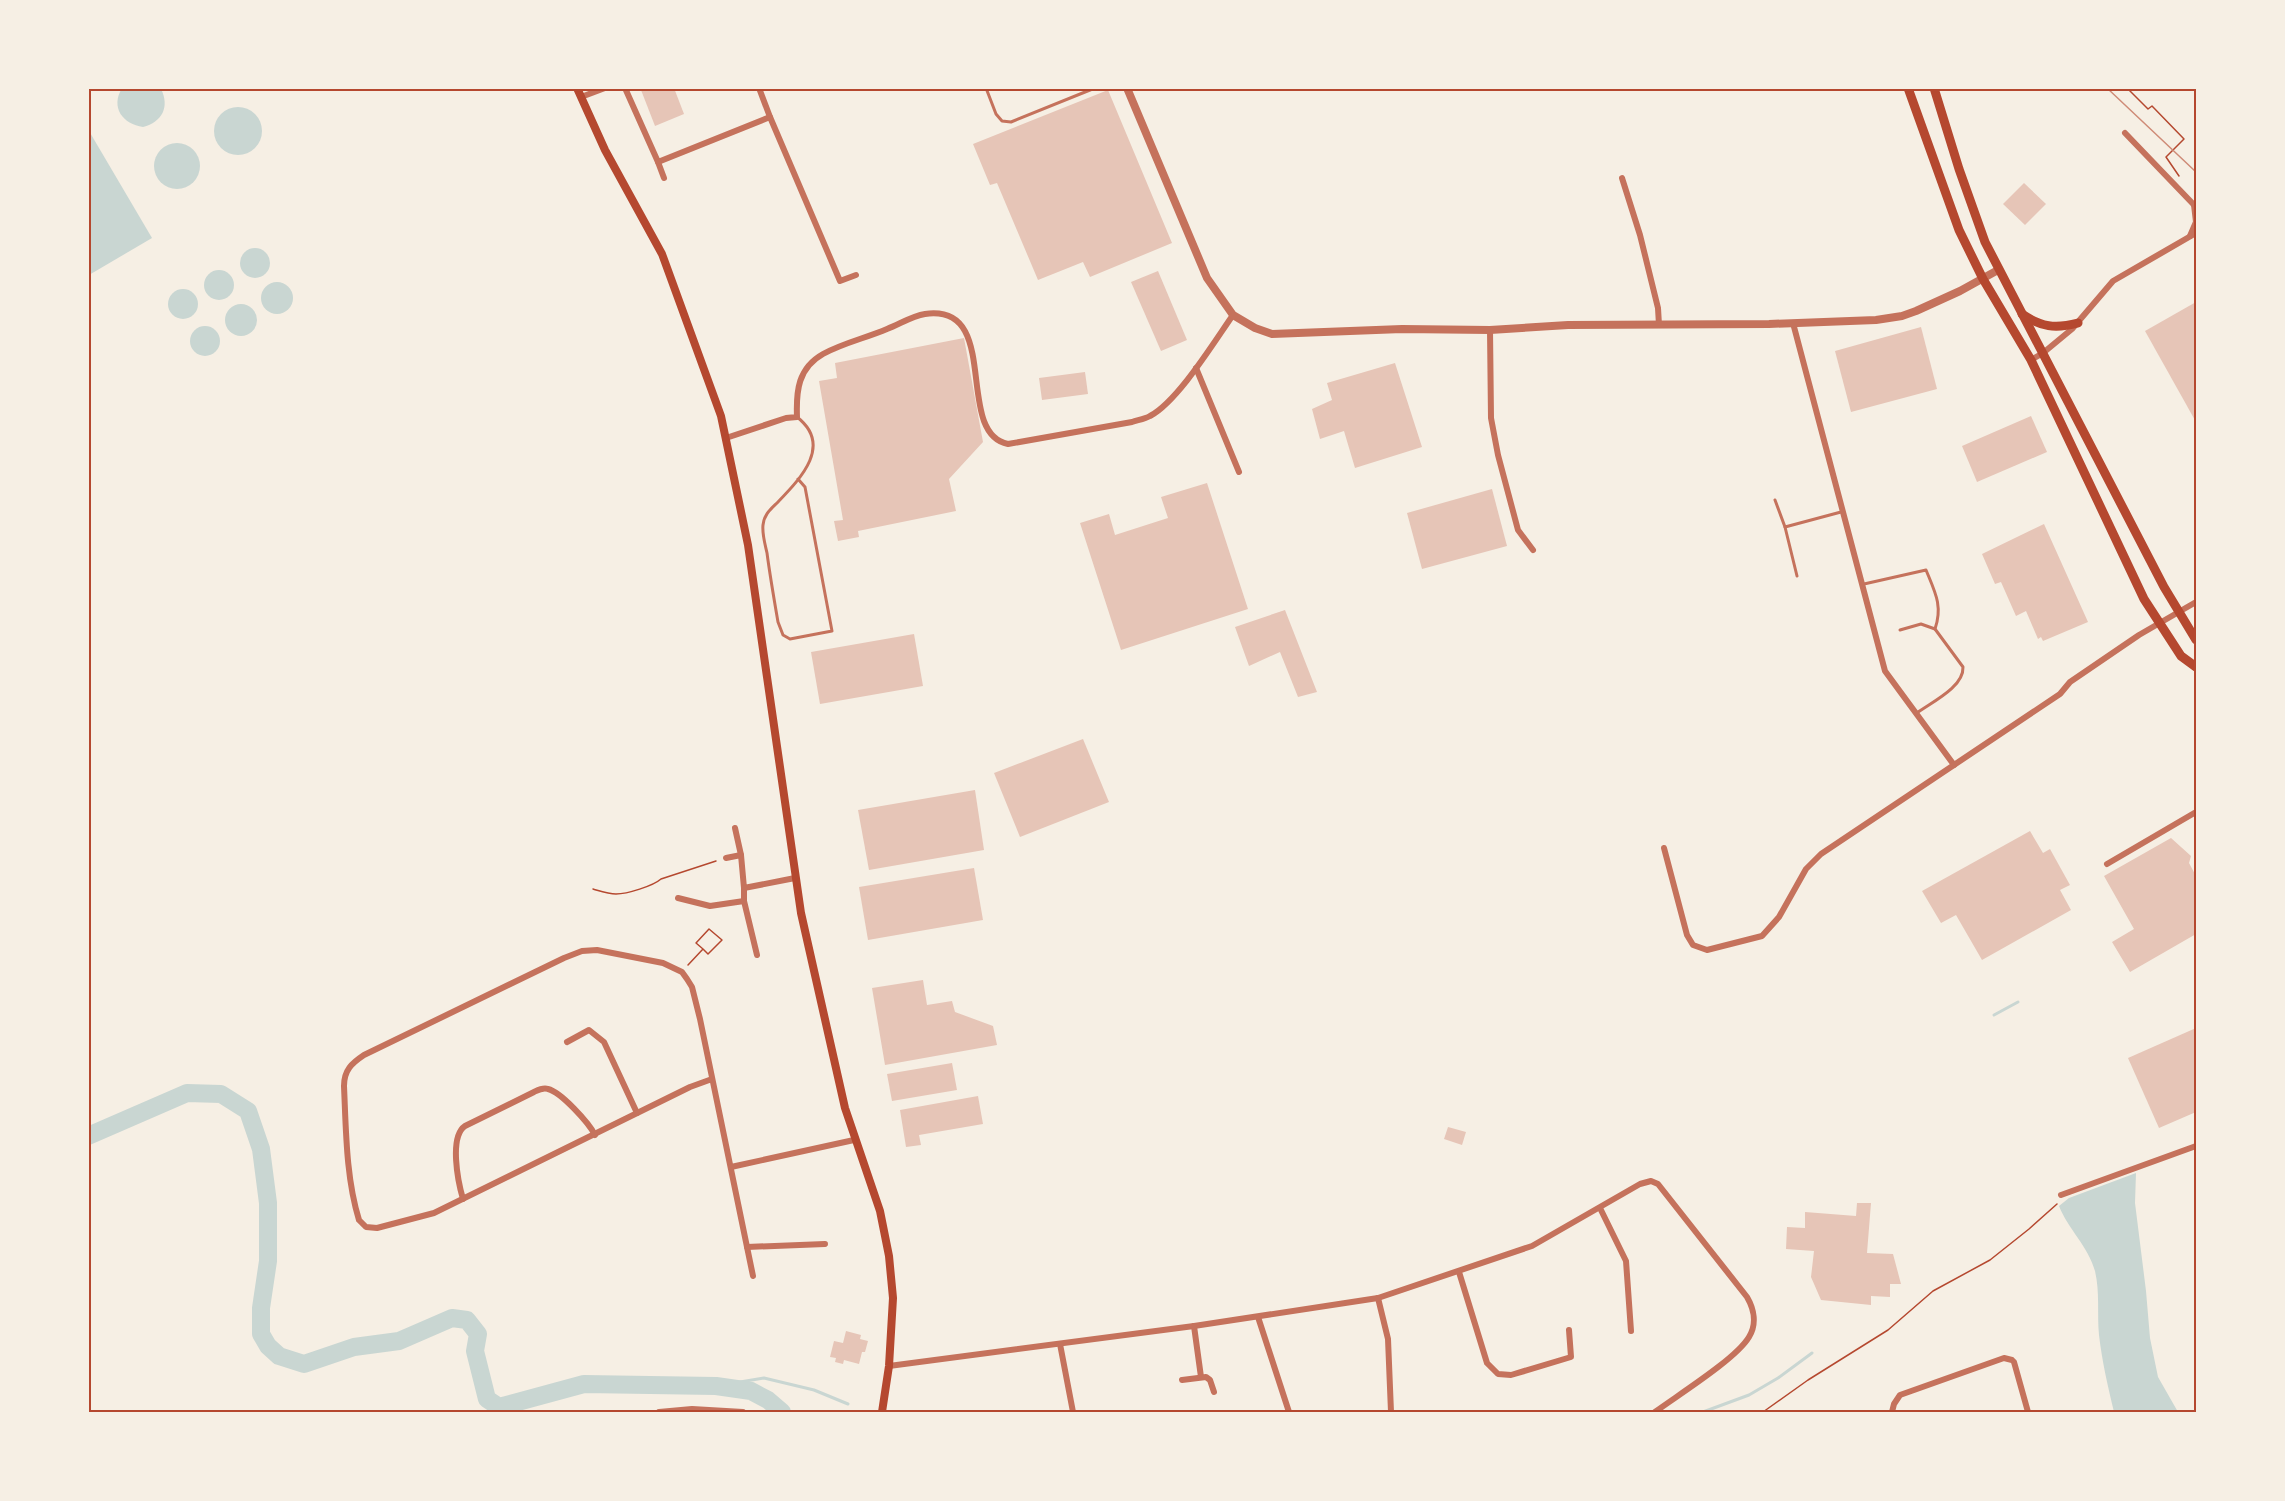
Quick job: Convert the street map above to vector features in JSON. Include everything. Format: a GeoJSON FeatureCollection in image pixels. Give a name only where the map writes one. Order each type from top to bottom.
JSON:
{"type":"FeatureCollection","features":[{"type":"Feature","properties":{"kind":"highway"},"geometry":{"type":"LineString","coordinates":[[1908,88],[1959,230],[1983,279],[2031,360],[2144,599],[2181,656],[2196,667]]}},
{"type":"Feature","properties":{"kind":"highway"},"geometry":{"type":"LineString","coordinates":[[1934,88],[1962,180],[1998,270],[2178,612],[2196,640]]}},
{"type":"Feature","properties":{"kind":"highway"},"geometry":{"type":"LineString","coordinates":[[2020,312],[2048,327],[2062,327],[2078,323]]}},
{"type":"Feature","properties":{"kind":"main road"},"geometry":{"type":"LineString","coordinates":[[579,93],[605,150],[663,254],[721,416],[753,578],[795,878],[835,1065],[854,1140],[880,1211],[890,1262],[893,1298],[889,1366],[883,1410]]}},
{"type":"Feature","properties":{"kind":"street"},"geometry":{"type":"LineString","coordinates":[[579,93],[605,88]]}},
{"type":"Feature","properties":{"kind":"street"},"geometry":{"type":"LineString","coordinates":[[626,88],[664,178]]}},
{"type":"Feature","properties":{"kind":"street"},"geometry":{"type":"LineString","coordinates":[[759,88],[840,281],[856,275]]}},
{"type":"Feature","properties":{"kind":"street"},"geometry":{"type":"LineString","coordinates":[[1127,88],[1207,278],[1233,315],[1255,328],[1272,333],[1876,320],[1902,316],[1929,305],[1998,270]]}},
{"type":"Feature","properties":{"kind":"street"},"geometry":{"type":"LineString","coordinates":[[658,162],[770,117]]}},
{"type":"Feature","properties":{"kind":"street"},"geometry":{"type":"LineString","coordinates":[[2125,133],[2195,206],[2196,222],[2190,237]]}},
{"type":"Feature","properties":{"kind":"street"},"geometry":{"type":"LineString","coordinates":[[1622,178],[1640,235],[1658,309],[1659,325]]}},
{"type":"Feature","properties":{"kind":"street"},"geometry":{"type":"LineString","coordinates":[[2031,360],[2043,353],[2078,323],[2113,281],[2196,233]]}},
{"type":"Feature","properties":{"kind":"street"},"geometry":{"type":"LineString","coordinates":[[726,438],[786,418],[797,417],[798,383],[815,358],[925,314],[949,316],[968,335],[986,428],[990,435],[1000,442],[1008,444],[1132,422],[1150,416],[1165,405],[1196,368],[1233,315]]}},
{"type":"Feature","properties":{"kind":"street"},"geometry":{"type":"LineString","coordinates":[[1793,323],[1885,671],[1954,765]]}},
{"type":"Feature","properties":{"kind":"street"},"geometry":{"type":"LineString","coordinates":[[1490,330],[1491,418],[1498,455],[1518,530],[1533,550]]}},
{"type":"Feature","properties":{"kind":"street"},"geometry":{"type":"LineString","coordinates":[[1196,368],[1239,472]]}},
{"type":"Feature","properties":{"kind":"street"},"geometry":{"type":"LineString","coordinates":[[1664,848],[1687,934],[1693,945],[1707,950],[1754,939],[1771,928],[1806,869],[1821,854],[2060,694],[2070,682],[2159,622],[2196,602]]}},
{"type":"Feature","properties":{"kind":"street"},"geometry":{"type":"LineString","coordinates":[[2107,864],[2196,812]]}},
{"type":"Feature","properties":{"kind":"street"},"geometry":{"type":"LineString","coordinates":[[735,828],[741,855],[744,900],[757,955]]}},
{"type":"Feature","properties":{"kind":"street"},"geometry":{"type":"LineString","coordinates":[[726,858],[741,855]]}},
{"type":"Feature","properties":{"kind":"street"},"geometry":{"type":"LineString","coordinates":[[744,888],[795,878]]}},
{"type":"Feature","properties":{"kind":"street"},"geometry":{"type":"LineString","coordinates":[[678,898],[710,906],[744,900]]}},
{"type":"Feature","properties":{"kind":"street"},"geometry":{"type":"LineString","coordinates":[[712,1079],[637,1113],[434,1213],[382,1228],[366,1227],[359,1220],[351,1182],[344,1086],[345,1074],[354,1062],[582,951],[597,950],[651,960],[672,966],[682,972],[692,987],[696,1000],[753,1276]]}},
{"type":"Feature","properties":{"kind":"street"},"geometry":{"type":"LineString","coordinates":[[567,1042],[589,1030],[604,1042],[637,1113]]}},
{"type":"Feature","properties":{"kind":"street"},"geometry":{"type":"LineString","coordinates":[[463,1199],[459,1181],[456,1141],[459,1131],[534,1092],[544,1088],[551,1090],[585,1118],[595,1135]]}},
{"type":"Feature","properties":{"kind":"street"},"geometry":{"type":"LineString","coordinates":[[731,1167],[854,1140]]}},
{"type":"Feature","properties":{"kind":"street"},"geometry":{"type":"LineString","coordinates":[[2061,1195],[2196,1146]]}},
{"type":"Feature","properties":{"kind":"street"},"geometry":{"type":"LineString","coordinates":[[889,1366],[1194,1326],[1378,1298],[1532,1246],[1640,1184],[1651,1181],[1658,1184],[1747,1297],[1751,1304],[1754,1324],[1750,1336],[1732,1355],[1655,1413]]}},
{"type":"Feature","properties":{"kind":"street"},"geometry":{"type":"LineString","coordinates":[[1600,1208],[1626,1261],[1630,1331]]}},
{"type":"Feature","properties":{"kind":"street"},"geometry":{"type":"LineString","coordinates":[[747,1246],[825,1244]]}},
{"type":"Feature","properties":{"kind":"street"},"geometry":{"type":"LineString","coordinates":[[1459,1272],[1487,1362],[1498,1374],[1511,1375],[1571,1357],[1569,1330]]}},
{"type":"Feature","properties":{"kind":"street"},"geometry":{"type":"LineString","coordinates":[[1378,1298],[1388,1339],[1391,1413]]}},
{"type":"Feature","properties":{"kind":"street"},"geometry":{"type":"LineString","coordinates":[[1258,1317],[1290,1413]]}},
{"type":"Feature","properties":{"kind":"street"},"geometry":{"type":"LineString","coordinates":[[1194,1326],[1201,1377]]}},
{"type":"Feature","properties":{"kind":"street"},"geometry":{"type":"LineString","coordinates":[[1060,1344],[1073,1413]]}},
{"type":"Feature","properties":{"kind":"street"},"geometry":{"type":"LineString","coordinates":[[1892,1413],[1894,1404],[1900,1395],[2004,1358],[2014,1362],[2028,1413]]}},
{"type":"Feature","properties":{"kind":"street"},"geometry":{"type":"LineString","coordinates":[[1182,1380],[1206,1377],[1210,1380],[1214,1392]]}},
{"type":"Feature","properties":{"kind":"street"},"geometry":{"type":"LineString","coordinates":[[659,1413],[692,1411],[743,1413]]}},
{"type":"Feature","properties":{"kind":"lane"},"geometry":{"type":"LineString","coordinates":[[986,88],[996,114],[1002,121],[1011,122],[1095,88]]}},
{"type":"Feature","properties":{"kind":"lane"},"geometry":{"type":"LineString","coordinates":[[797,417],[809,429],[813,451],[811,460],[778,503],[769,510],[763,527],[781,631],[786,638],[790,639],[832,631],[805,488],[798,479]]}},
{"type":"Feature","properties":{"kind":"lane"},"geometry":{"type":"LineString","coordinates":[[1775,500],[1785,527],[1797,576]]}},
{"type":"Feature","properties":{"kind":"lane"},"geometry":{"type":"LineString","coordinates":[[1785,527],[1843,511]]}},
{"type":"Feature","properties":{"kind":"lane"},"geometry":{"type":"LineString","coordinates":[[1862,584],[1926,570],[1938,600],[1940,615],[1935,629]]}},
{"type":"Feature","properties":{"kind":"lane"},"geometry":{"type":"LineString","coordinates":[[1900,630],[1921,624],[1935,629],[1963,667],[1957,684],[1917,713]]}},
{"type":"Feature","properties":{"kind":"path"},"geometry":{"type":"LineString","coordinates":[[2127,88],[2148,109],[2152,106],[2184,139],[2166,157],[2181,178],[2176,184]]}},
{"type":"Feature","properties":{"kind":"path"},"geometry":{"type":"LineString","coordinates":[[592,890],[617,894],[641,889],[661,879],[726,858]]}},
{"type":"Feature","properties":{"kind":"path"},"geometry":{"type":"LineString","coordinates":[[709,929],[722,940],[708,954],[703,949],[696,943],[709,929]]}},
{"type":"Feature","properties":{"kind":"path"},"geometry":{"type":"LineString","coordinates":[[682,972],[703,949]]}},
{"type":"Feature","properties":{"kind":"path"},"geometry":{"type":"LineString","coordinates":[[1764,1413],[1808,1380],[1888,1330],[1933,1291],[1990,1260],[2056,1206],[2061,1195]]}},
{"type":"Feature","properties":{"kind":"shaded area"},"geometry":{"type":"Polygon","coordinates":[[[122,88],[161,89],[165,102],[159,118],[143,127],[124,119],[117,102],[122,88]]]}},
{"type":"Feature","properties":{"kind":"shaded area"},"geometry":{"type":"Polygon","coordinates":[[[238,107],[255,114],[262,131],[255,148],[238,155],[221,148],[214,131],[221,114],[238,107]]]}},
{"type":"Feature","properties":{"kind":"shaded area"},"geometry":{"type":"Polygon","coordinates":[[[89,131],[152,238],[88,275],[89,131]]]}},
{"type":"Feature","properties":{"kind":"shaded area"},"geometry":{"type":"Polygon","coordinates":[[[177,143],[193,150],[200,166],[193,182],[177,189],[161,182],[154,166],[161,150],[177,143]]]}},
{"type":"Feature","properties":{"kind":"shaded area"},"geometry":{"type":"Polygon","coordinates":[[[255,248],[266,252],[270,263],[266,274],[255,278],[244,274],[240,263],[244,252],[255,248]]]}},
{"type":"Feature","properties":{"kind":"shaded area"},"geometry":{"type":"Polygon","coordinates":[[[219,270],[230,274],[234,285],[230,296],[219,300],[208,296],[204,285],[208,274],[219,270]]]}},
{"type":"Feature","properties":{"kind":"shaded area"},"geometry":{"type":"Polygon","coordinates":[[[277,282],[288,287],[293,298],[288,309],[277,314],[266,309],[261,298],[266,287],[277,282]]]}},
{"type":"Feature","properties":{"kind":"shaded area"},"geometry":{"type":"Polygon","coordinates":[[[183,289],[194,293],[198,304],[194,315],[183,319],[172,315],[168,304],[172,293],[183,289]]]}},
{"type":"Feature","properties":{"kind":"shaded area"},"geometry":{"type":"Polygon","coordinates":[[[241,304],[252,309],[257,320],[252,331],[241,336],[230,331],[225,320],[230,309],[241,304]]]}},
{"type":"Feature","properties":{"kind":"shaded area"},"geometry":{"type":"Polygon","coordinates":[[[205,326],[216,330],[220,341],[216,352],[205,356],[194,352],[190,341],[194,330],[205,326]]]}},
{"type":"Feature","properties":{"kind":"shaded area"},"geometry":{"type":"Polygon","coordinates":[[[2136,1173],[2135,1203],[2150,1338],[2158,1377],[2178,1412],[2114,1412],[2100,1345],[2095,1271],[2088,1254],[2059,1206],[2069,1198],[2136,1173]]]}},
{"type":"Feature","properties":{"kind":"building"},"geometry":{"type":"Polygon","coordinates":[[[674,88],[684,114],[655,126],[641,90],[674,88]]]}},
{"type":"Feature","properties":{"kind":"building"},"geometry":{"type":"Polygon","coordinates":[[[1108,90],[1172,243],[1090,277],[1083,262],[1038,280],[997,183],[990,185],[973,144],[1108,90]]]}},
{"type":"Feature","properties":{"kind":"building"},"geometry":{"type":"Polygon","coordinates":[[[2024,183],[2046,204],[2025,225],[2003,204],[2024,183]]]}},
{"type":"Feature","properties":{"kind":"building"},"geometry":{"type":"Polygon","coordinates":[[[1158,271],[1187,340],[1161,351],[1131,282],[1158,271]]]}},
{"type":"Feature","properties":{"kind":"building"},"geometry":{"type":"Polygon","coordinates":[[[2196,302],[2196,422],[2145,331],[2196,302]]]}},
{"type":"Feature","properties":{"kind":"building"},"geometry":{"type":"Polygon","coordinates":[[[1921,327],[1937,389],[1851,412],[1835,351],[1921,327]]]}},
{"type":"Feature","properties":{"kind":"building"},"geometry":{"type":"Polygon","coordinates":[[[964,338],[983,442],[949,479],[956,511],[858,531],[859,537],[838,541],[834,521],[843,520],[819,381],[837,378],[835,363],[964,338]]]}},
{"type":"Feature","properties":{"kind":"building"},"geometry":{"type":"Polygon","coordinates":[[[1395,363],[1422,447],[1355,468],[1344,431],[1320,439],[1312,409],[1332,400],[1327,383],[1395,363]]]}},
{"type":"Feature","properties":{"kind":"building"},"geometry":{"type":"Polygon","coordinates":[[[1085,372],[1088,394],[1042,400],[1039,378],[1085,372]]]}},
{"type":"Feature","properties":{"kind":"building"},"geometry":{"type":"Polygon","coordinates":[[[2031,416],[2047,452],[1977,482],[1962,446],[2031,416]]]}},
{"type":"Feature","properties":{"kind":"building"},"geometry":{"type":"Polygon","coordinates":[[[1207,483],[1248,609],[1121,650],[1080,523],[1109,514],[1115,535],[1168,518],[1161,497],[1207,483]]]}},
{"type":"Feature","properties":{"kind":"building"},"geometry":{"type":"Polygon","coordinates":[[[1492,489],[1507,546],[1422,569],[1407,513],[1492,489]]]}},
{"type":"Feature","properties":{"kind":"building"},"geometry":{"type":"Polygon","coordinates":[[[2044,524],[2088,622],[2043,641],[2041,637],[2038,639],[2026,611],[2016,616],[2001,582],[1995,584],[1982,554],[2044,524]]]}},
{"type":"Feature","properties":{"kind":"building"},"geometry":{"type":"Polygon","coordinates":[[[1285,610],[1317,692],[1298,697],[1280,652],[1249,666],[1235,627],[1285,610]]]}},
{"type":"Feature","properties":{"kind":"building"},"geometry":{"type":"Polygon","coordinates":[[[914,634],[923,686],[820,704],[811,652],[914,634]]]}},
{"type":"Feature","properties":{"kind":"building"},"geometry":{"type":"Polygon","coordinates":[[[1083,739],[1109,802],[1020,837],[994,773],[1083,739]]]}},
{"type":"Feature","properties":{"kind":"building"},"geometry":{"type":"Polygon","coordinates":[[[975,790],[984,850],[869,870],[858,810],[975,790]]]}},
{"type":"Feature","properties":{"kind":"building"},"geometry":{"type":"Polygon","coordinates":[[[2030,831],[2043,853],[2050,849],[2070,885],[2060,890],[2071,910],[1982,960],[1956,915],[1941,923],[1922,891],[2030,831]]]}},
{"type":"Feature","properties":{"kind":"building"},"geometry":{"type":"Polygon","coordinates":[[[2171,838],[2191,856],[2189,863],[2196,876],[2196,934],[2130,972],[2112,942],[2134,929],[2104,876],[2171,838]]]}},
{"type":"Feature","properties":{"kind":"building"},"geometry":{"type":"Polygon","coordinates":[[[974,868],[983,920],[868,940],[859,887],[974,868]]]}},
{"type":"Feature","properties":{"kind":"building"},"geometry":{"type":"Polygon","coordinates":[[[923,980],[927,1005],[952,1001],[955,1012],[993,1026],[997,1045],[885,1065],[872,988],[923,980]]]}},
{"type":"Feature","properties":{"kind":"building"},"geometry":{"type":"Polygon","coordinates":[[[2196,1028],[2196,1112],[2159,1128],[2128,1058],[2196,1028]]]}},
{"type":"Feature","properties":{"kind":"building"},"geometry":{"type":"Polygon","coordinates":[[[952,1063],[957,1090],[892,1101],[887,1074],[952,1063]]]}},
{"type":"Feature","properties":{"kind":"building"},"geometry":{"type":"Polygon","coordinates":[[[978,1096],[983,1124],[919,1135],[921,1145],[906,1147],[900,1110],[978,1096]]]}},
{"type":"Feature","properties":{"kind":"building"},"geometry":{"type":"Polygon","coordinates":[[[1448,1127],[1466,1132],[1462,1145],[1444,1139],[1448,1127]]]}},
{"type":"Feature","properties":{"kind":"building"},"geometry":{"type":"Polygon","coordinates":[[[1857,1203],[1871,1203],[1867,1253],[1893,1254],[1901,1284],[1890,1284],[1890,1297],[1871,1296],[1871,1305],[1821,1300],[1811,1277],[1814,1251],[1786,1249],[1787,1227],[1805,1228],[1805,1212],[1856,1216],[1857,1203]]]}},
{"type":"Feature","properties":{"kind":"building"},"geometry":{"type":"Polygon","coordinates":[[[846,1331],[861,1335],[860,1339],[868,1341],[859,1364],[844,1360],[843,1364],[835,1362],[836,1358],[830,1357],[834,1341],[843,1343],[846,1331]]]}},
{"type":"Feature","properties":{"kind":"waterway"},"geometry":{"type":"LineString","coordinates":[[1994,1015],[2018,1002]]}},
{"type":"Feature","properties":{"kind":"waterway"},"geometry":{"type":"LineString","coordinates":[[88,1136],[187,1093],[221,1094],[248,1111],[261,1149],[268,1203],[268,1261],[261,1308],[261,1334],[268,1346],[279,1356],[304,1364],[354,1347],[399,1341],[452,1318],[467,1320],[478,1334],[475,1351],[487,1399],[499,1407],[584,1384],[716,1386],[751,1391],[768,1400],[782,1412]]}},
{"type":"Feature","properties":{"kind":"waterway"},"geometry":{"type":"LineString","coordinates":[[1703,1412],[1749,1395],[1778,1378],[1812,1353]]}},
{"type":"Feature","properties":{"kind":"waterway"},"geometry":{"type":"LineString","coordinates":[[716,1386],[764,1378],[814,1390],[848,1404]]}},
{"type":"Feature","properties":{"kind":"tram line"},"geometry":{"type":"LineString","coordinates":[[2107,88],[2196,172]]}}]}
